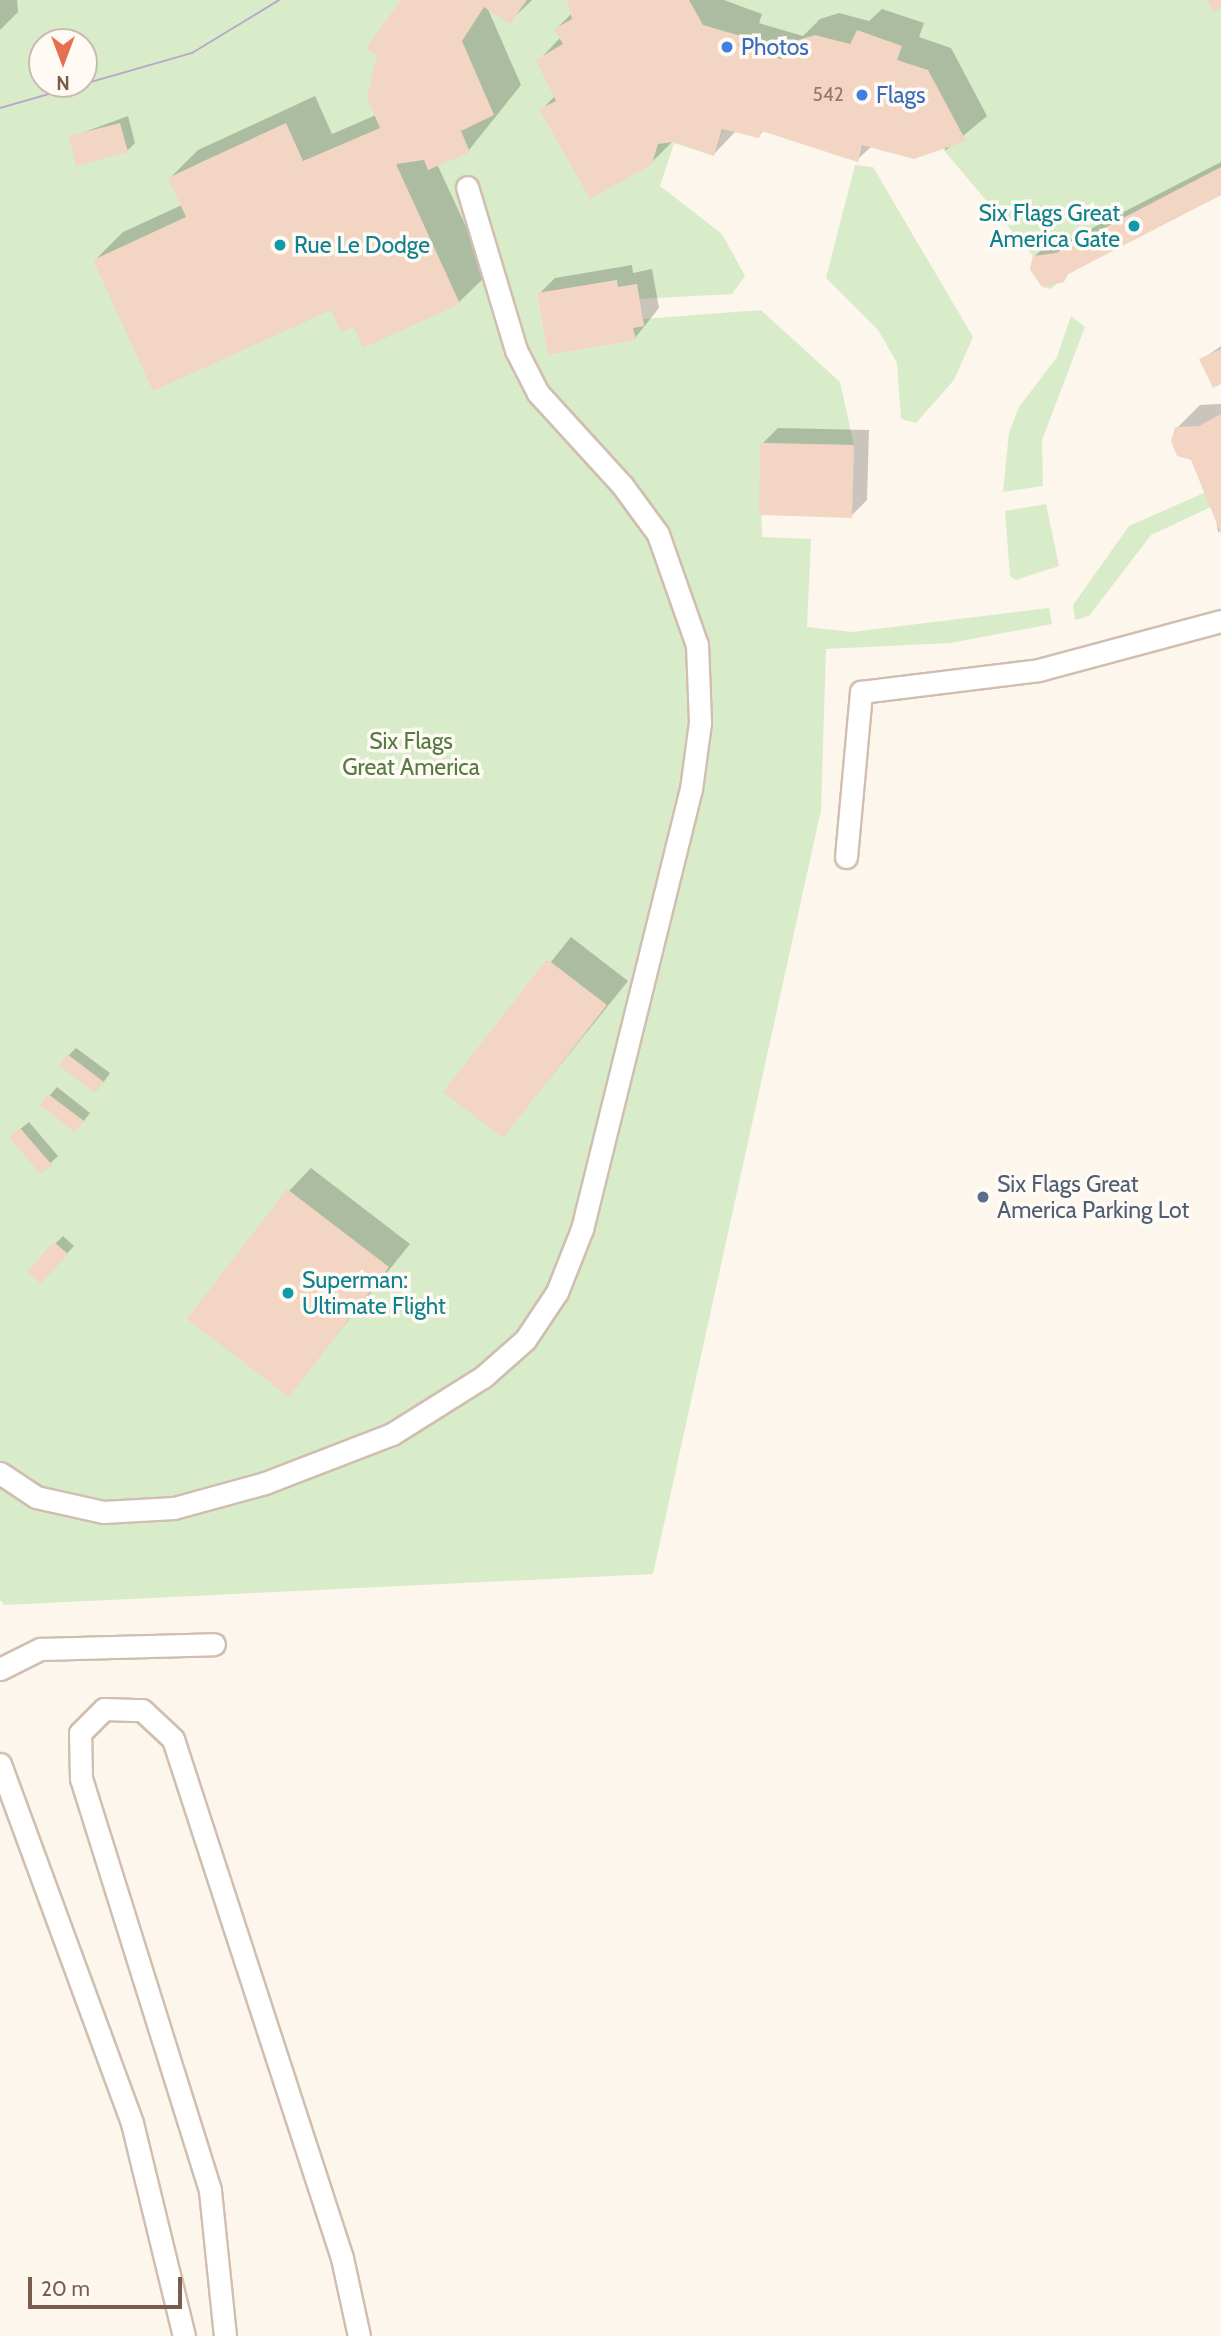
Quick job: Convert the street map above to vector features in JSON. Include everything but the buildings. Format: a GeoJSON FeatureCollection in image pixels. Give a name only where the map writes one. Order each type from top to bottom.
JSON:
{"type":"FeatureCollection","features":[{"type":"Feature","properties":{"kind":"lane"},"geometry":{"type":"LineString","coordinates":[[0,1473],[36,1497],[103,1512],[174,1508],[265,1483],[392,1434],[483,1377],[525,1340],[557,1292],[582,1230],[691,789],[700,722],[697,645],[658,534],[622,485],[538,393],[516,350],[467,187]]}},
{"type":"Feature","properties":{"kind":"lane"},"geometry":{"type":"LineString","coordinates":[[846,857],[860,692],[1039,670],[1221,621]]}},
{"type":"Feature","properties":{"kind":"lane"},"geometry":{"type":"LineString","coordinates":[[0,1669],[40,1649],[214,1644]]}},
{"type":"Feature","properties":{"kind":"lane"},"geometry":{"type":"LineString","coordinates":[[225,2336],[210,2190],[81,1779],[80,1733],[104,1710],[142,1710],[173,1738],[342,2258],[359,2336]]}},
{"type":"Feature","properties":{"kind":"lane"},"geometry":{"type":"LineString","coordinates":[[0,1765],[132,2123],[184,2336]]}},
{"type":"Feature","properties":{"kind":"green space","name":"Six Flags Great America"},"geometry":{"type":"Polygon","coordinates":[[[0,0],[1221,0],[1221,195],[1068,274],[1051,289],[1042,287],[1030,269],[1033,256],[941,147],[914,159],[862,145],[858,162],[762,131],[759,138],[723,129],[714,156],[674,143],[660,186],[722,234],[745,276],[732,294],[639,299],[637,284],[618,287],[616,280],[537,294],[548,355],[635,340],[633,328],[644,326],[643,319],[761,310],[840,382],[854,445],[760,443],[762,537],[811,539],[807,627],[852,632],[1049,608],[1052,624],[950,643],[826,649],[821,810],[653,1574],[4,1605],[0,1600],[0,0]]]}},
{"type":"Feature","properties":{"kind":"green space"},"geometry":{"type":"Polygon","coordinates":[[[855,165],[873,167],[973,337],[954,380],[916,423],[901,419],[897,363],[878,330],[826,278],[855,165]]]}},
{"type":"Feature","properties":{"kind":"green space"},"geometry":{"type":"Polygon","coordinates":[[[1071,316],[1085,327],[1042,440],[1043,486],[1003,492],[1009,433],[1019,407],[1057,357],[1071,316]]]}},
{"type":"Feature","properties":{"kind":"green space"},"geometry":{"type":"Polygon","coordinates":[[[1206,492],[1213,506],[1151,535],[1089,616],[1075,620],[1073,605],[1129,526],[1206,492]]]}},
{"type":"Feature","properties":{"kind":"green space"},"geometry":{"type":"Polygon","coordinates":[[[1046,504],[1059,566],[1016,580],[1010,576],[1005,511],[1046,504]]]}},
{"type":"Feature","properties":{"kind":"tram line"},"geometry":{"type":"LineString","coordinates":[[0,108],[192,53],[279,0]]}},
{"type":"Feature","properties":{"kind":"place","name":"Photos"},"geometry":{"type":"Point","coordinates":[727,47]}},
{"type":"Feature","properties":{"kind":"place","name":"Flags"},"geometry":{"type":"Point","coordinates":[862,95]}},
{"type":"Feature","properties":{"kind":"place","name":"Six Flags Great America Gate"},"geometry":{"type":"Point","coordinates":[1134,226]}},
{"type":"Feature","properties":{"kind":"place","name":"Rue Le Dodge"},"geometry":{"type":"Point","coordinates":[280,245]}},
{"type":"Feature","properties":{"kind":"place","name":"Six Flags Great America Parking Lot"},"geometry":{"type":"Point","coordinates":[983,1197]}},
{"type":"Feature","properties":{"kind":"place","name":"Superman: Ultimate Flight"},"geometry":{"type":"Point","coordinates":[288,1293]}}]}
